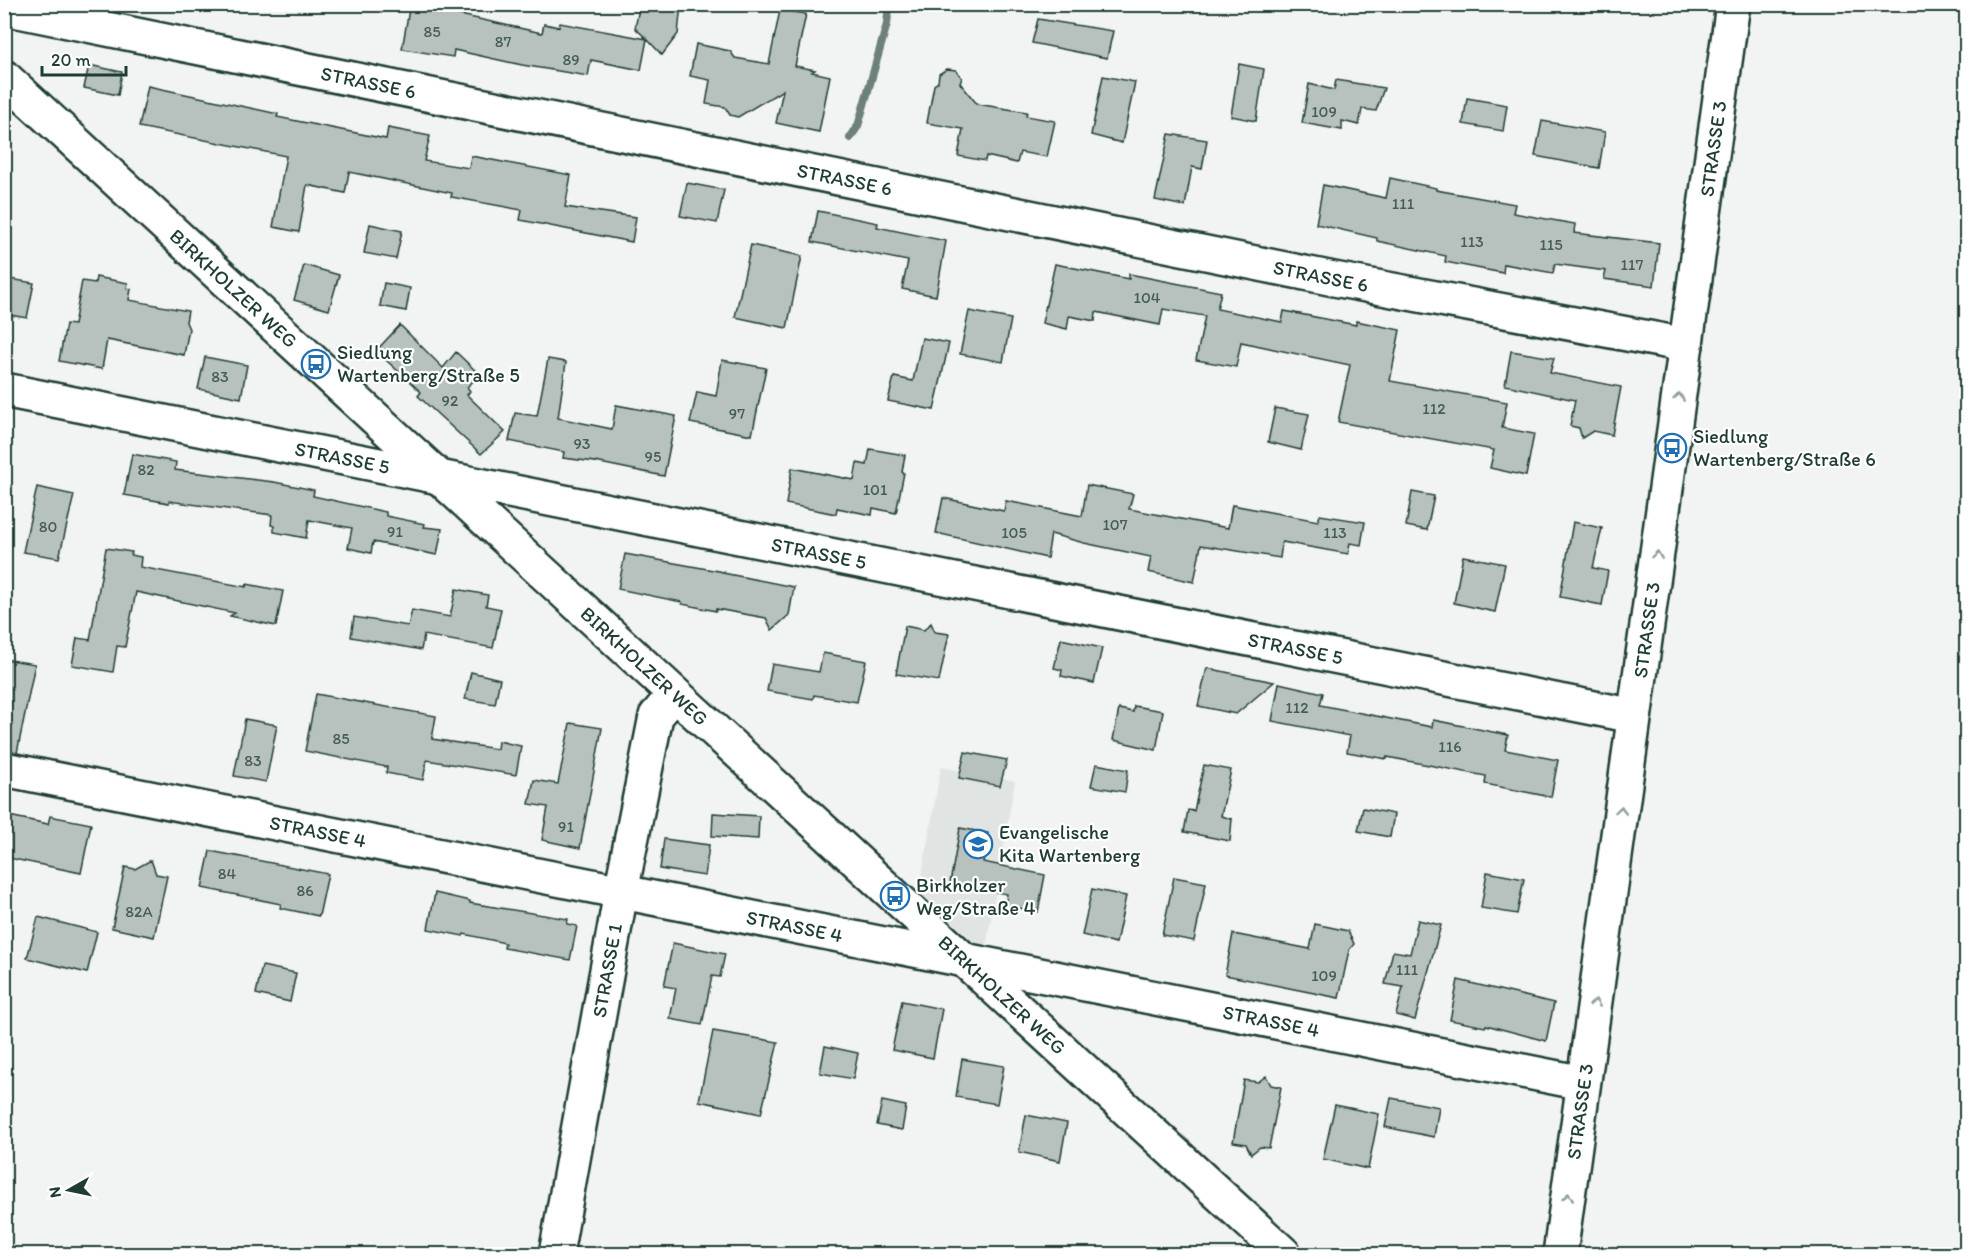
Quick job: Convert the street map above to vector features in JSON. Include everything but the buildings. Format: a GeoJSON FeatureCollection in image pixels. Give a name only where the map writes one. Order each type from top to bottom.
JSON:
{"type":"FeatureCollection","features":[{"type":"Feature","properties":{"kind":"street","name":"STRASSE 3"},"geometry":{"type":"LineString","coordinates":[[1560,1254],[1733,4]]}},
{"type":"Feature","properties":{"kind":"street","name":"STRASSE 6"},"geometry":{"type":"LineString","coordinates":[[4,8],[1334,279],[1686,345]]}},
{"type":"Feature","properties":{"kind":"street","name":"BIRKHOLZER WEG"},"geometry":{"type":"LineString","coordinates":[[4,77],[1284,1254]]}},
{"type":"Feature","properties":{"kind":"street","name":"STRASSE 5"},"geometry":{"type":"LineString","coordinates":[[4,390],[1634,716]]}},
{"type":"Feature","properties":{"kind":"street","name":"STRASSE 1"},"geometry":{"type":"LineString","coordinates":[[556,1254],[621,892],[656,716],[674,695]]}},
{"type":"Feature","properties":{"kind":"street","name":"STRASSE 4"},"geometry":{"type":"LineString","coordinates":[[4,769],[1584,1083]]}},
{"type":"Feature","properties":{"kind":"shaded area"},"geometry":{"type":"Polygon","coordinates":[[[941,767],[1015,781],[986,947],[978,946],[919,892],[941,767]]]}},
{"type":"Feature","properties":{"kind":"waterway"},"geometry":{"type":"LineString","coordinates":[[850,138],[858,126],[887,24],[889,4]]}},
{"type":"Feature","properties":{"kind":"place","name":"Siedlung Wartenberg/Straße 5"},"geometry":{"type":"Point","coordinates":[316,364]}},
{"type":"Feature","properties":{"kind":"place","name":"Siedlung Wartenberg/Straße 6"},"geometry":{"type":"Point","coordinates":[1672,448]}},
{"type":"Feature","properties":{"kind":"place","name":"Evangelische Kita Wartenberg"},"geometry":{"type":"Point","coordinates":[978,844]}},
{"type":"Feature","properties":{"kind":"place","name":"Birkholzer Weg/Straße 4"},"geometry":{"type":"Point","coordinates":[895,896]}}]}
